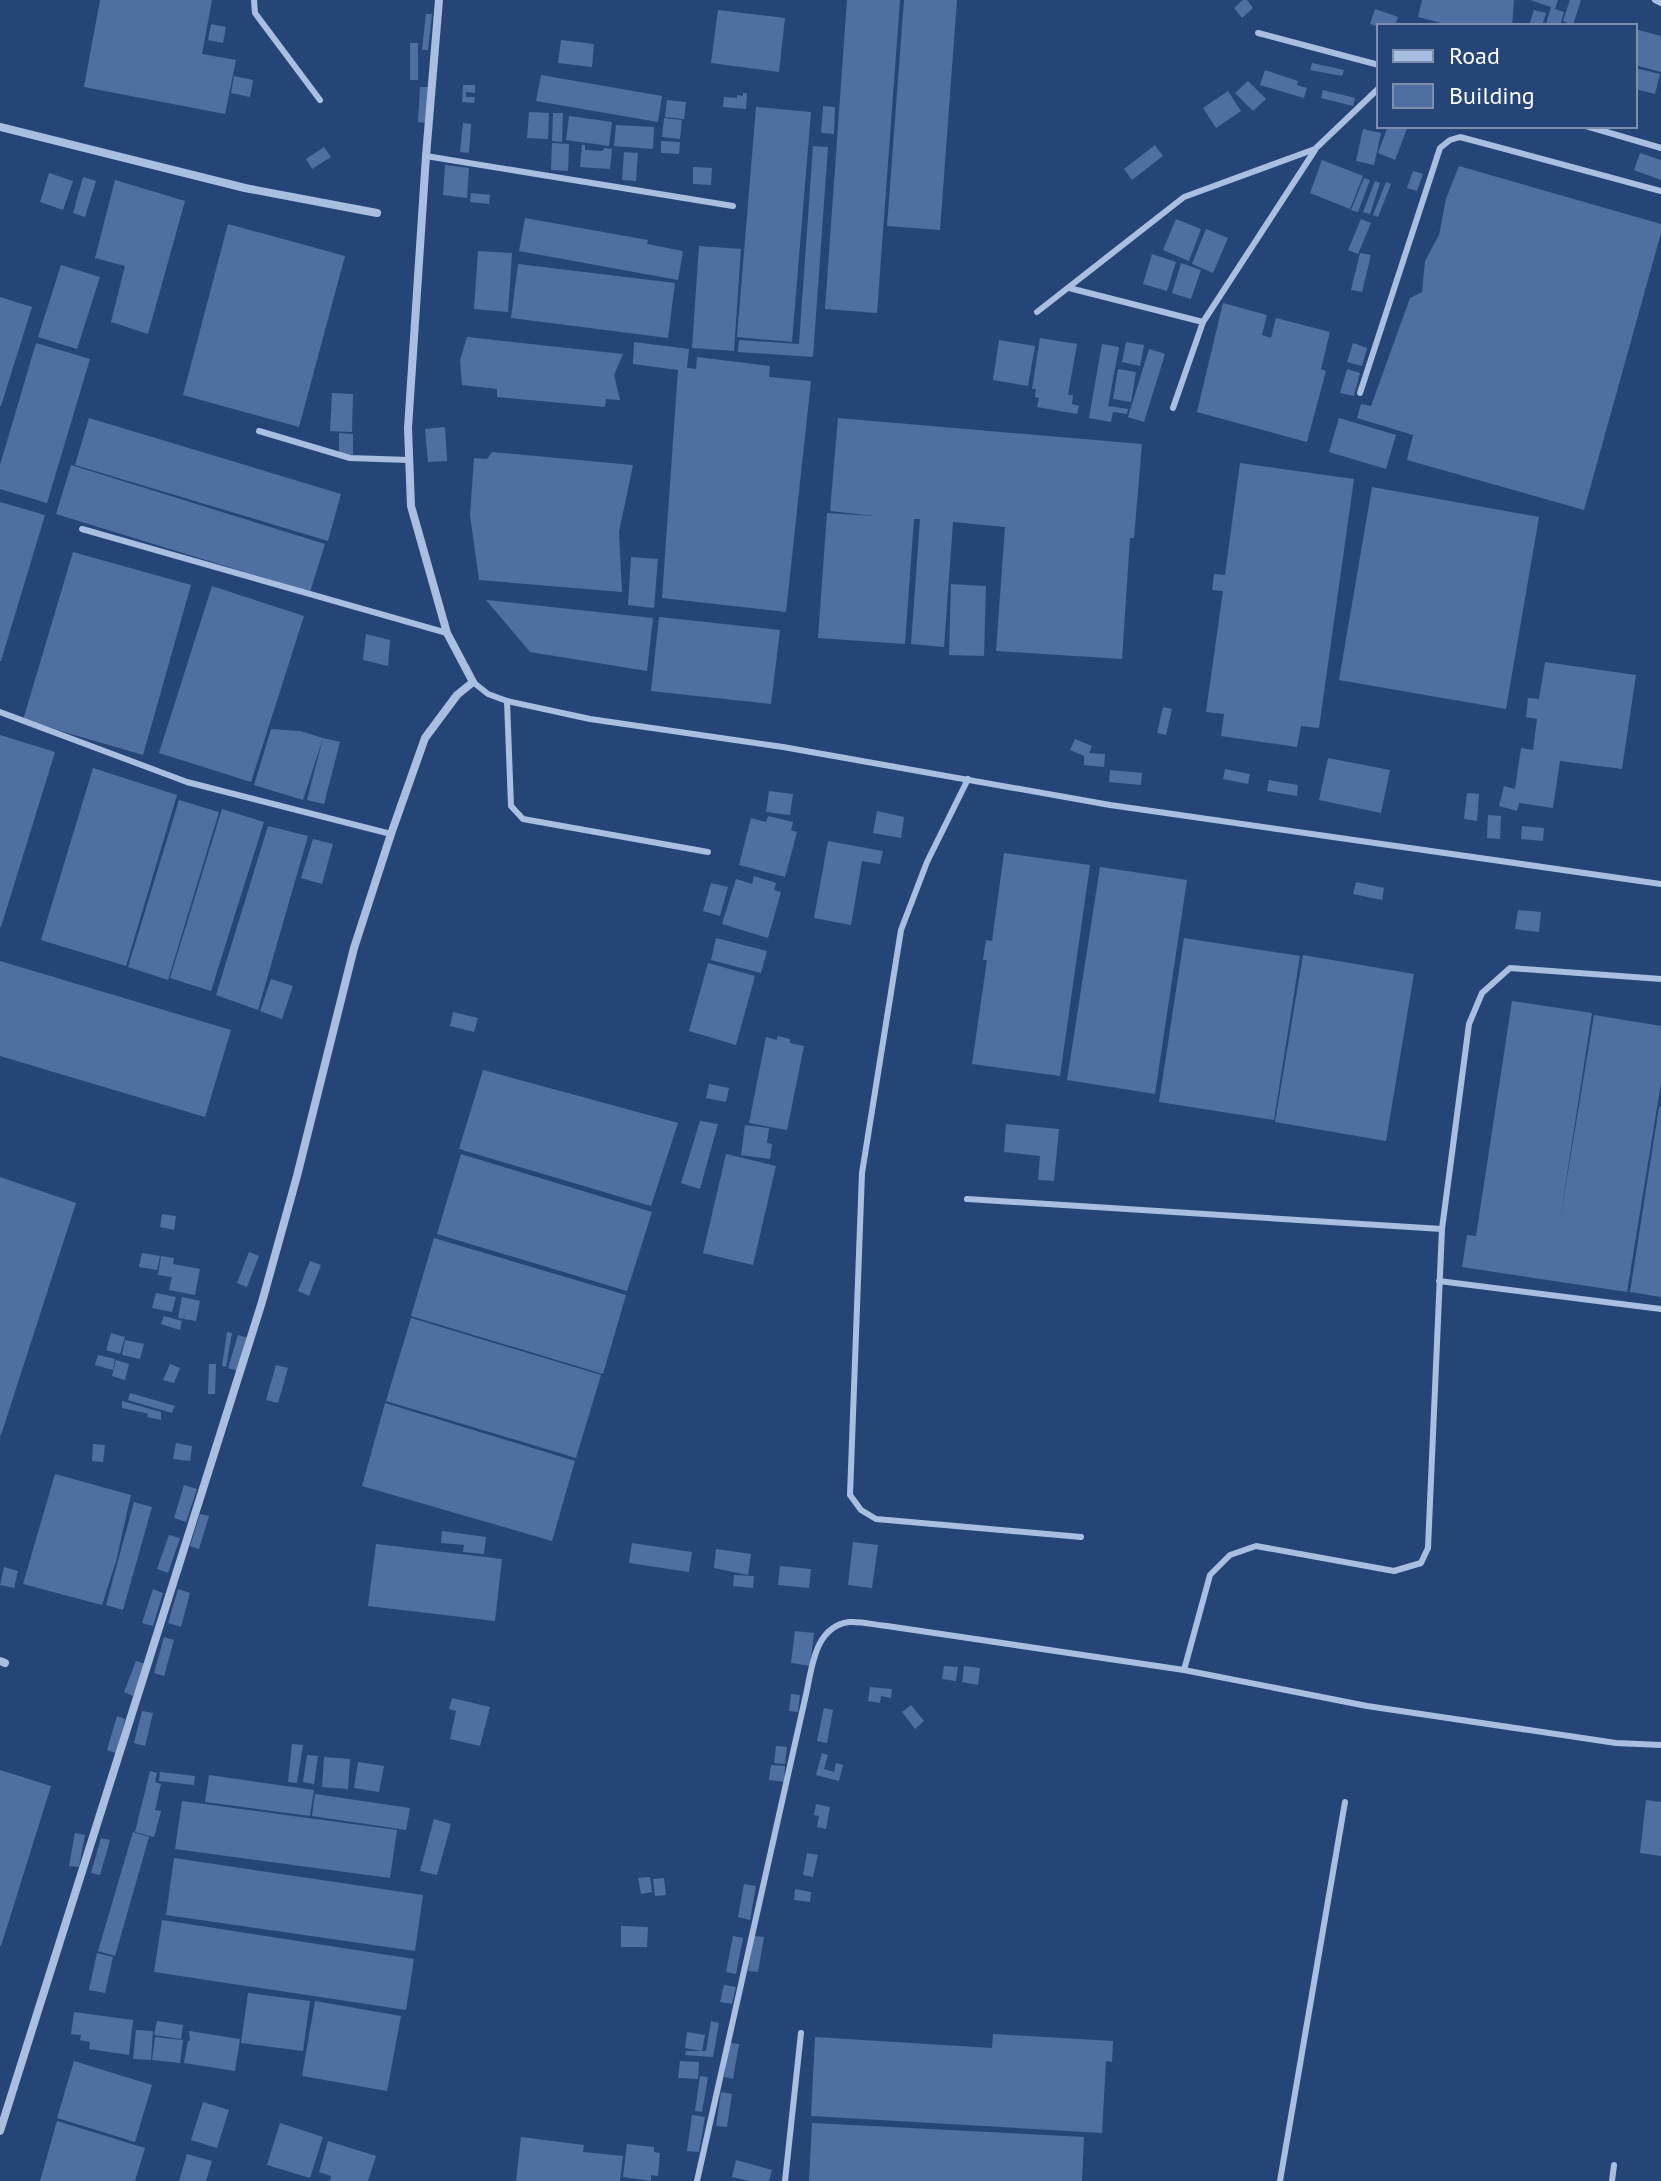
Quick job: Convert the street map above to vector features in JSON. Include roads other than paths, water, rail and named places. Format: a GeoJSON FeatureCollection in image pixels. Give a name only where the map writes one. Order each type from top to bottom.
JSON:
{"type":"FeatureCollection","features":[{"type":"Feature","properties":{"kind":"street"},"geometry":{"type":"LineString","coordinates":[[0,2131],[262,1302],[354,948],[391,834],[425,738],[457,695],[473,682],[447,633],[411,506],[408,428],[439,0]]}},
{"type":"Feature","properties":{"kind":"street"},"geometry":{"type":"LineString","coordinates":[[0,127],[245,188],[377,213]]}},
{"type":"Feature","properties":{"kind":"lane"},"geometry":{"type":"LineString","coordinates":[[254,0],[255,13],[320,100]]}},
{"type":"Feature","properties":{"kind":"lane"},"geometry":{"type":"LineString","coordinates":[[1655,0],[1661,3]]}},
{"type":"Feature","properties":{"kind":"lane"},"geometry":{"type":"LineString","coordinates":[[1258,33],[1377,64]]}},
{"type":"Feature","properties":{"kind":"lane"},"geometry":{"type":"LineString","coordinates":[[1173,408],[1203,322],[1315,149],[1377,90]]}},
{"type":"Feature","properties":{"kind":"lane"},"geometry":{"type":"LineString","coordinates":[[1593,128],[1661,148]]}},
{"type":"Feature","properties":{"kind":"lane"},"geometry":{"type":"LineString","coordinates":[[1360,393],[1440,148],[1450,140],[1460,137],[1661,191]]}},
{"type":"Feature","properties":{"kind":"lane"},"geometry":{"type":"LineString","coordinates":[[1037,312],[1184,197],[1315,149]]}},
{"type":"Feature","properties":{"kind":"lane"},"geometry":{"type":"LineString","coordinates":[[426,156],[733,206]]}},
{"type":"Feature","properties":{"kind":"lane"},"geometry":{"type":"LineString","coordinates":[[1069,288],[1203,322]]}},
{"type":"Feature","properties":{"kind":"lane"},"geometry":{"type":"LineString","coordinates":[[259,431],[350,458],[409,460]]}},
{"type":"Feature","properties":{"kind":"lane"},"geometry":{"type":"LineString","coordinates":[[82,529],[447,633]]}},
{"type":"Feature","properties":{"kind":"lane"},"geometry":{"type":"LineString","coordinates":[[473,682],[488,694],[507,701],[590,719],[783,747],[1110,805],[1661,884]]}},
{"type":"Feature","properties":{"kind":"lane"},"geometry":{"type":"LineString","coordinates":[[507,701],[511,806],[523,819],[708,852]]}},
{"type":"Feature","properties":{"kind":"lane"},"geometry":{"type":"LineString","coordinates":[[0,712],[187,782],[391,834]]}},
{"type":"Feature","properties":{"kind":"lane"},"geometry":{"type":"LineString","coordinates":[[968,779],[927,862],[901,930],[862,1173],[850,1495],[861,1510],[876,1519],[1081,1537]]}},
{"type":"Feature","properties":{"kind":"lane"},"geometry":{"type":"LineString","coordinates":[[1184,1670],[1210,1575],[1230,1555],[1256,1546],[1394,1571],[1421,1563],[1428,1548],[1442,1229],[1469,1024],[1482,993],[1510,968],[1661,979]]}},
{"type":"Feature","properties":{"kind":"lane"},"geometry":{"type":"LineString","coordinates":[[967,1199],[1442,1229]]}},
{"type":"Feature","properties":{"kind":"lane"},"geometry":{"type":"LineString","coordinates":[[1439,1281],[1661,1309]]}},
{"type":"Feature","properties":{"kind":"lane"},"geometry":{"type":"LineString","coordinates":[[697,2181],[819,1641],[832,1628],[850,1622],[887,1626],[1184,1670],[1367,1706],[1616,1743],[1661,1745]]}},
{"type":"Feature","properties":{"kind":"lane"},"geometry":{"type":"LineString","coordinates":[[1280,2181],[1345,1802]]}},
{"type":"Feature","properties":{"kind":"lane"},"geometry":{"type":"LineString","coordinates":[[785,2181],[801,2033]]}},
{"type":"Feature","properties":{"kind":"lane"},"geometry":{"type":"LineString","coordinates":[[1612,2181],[1614,2165]]}}]}
